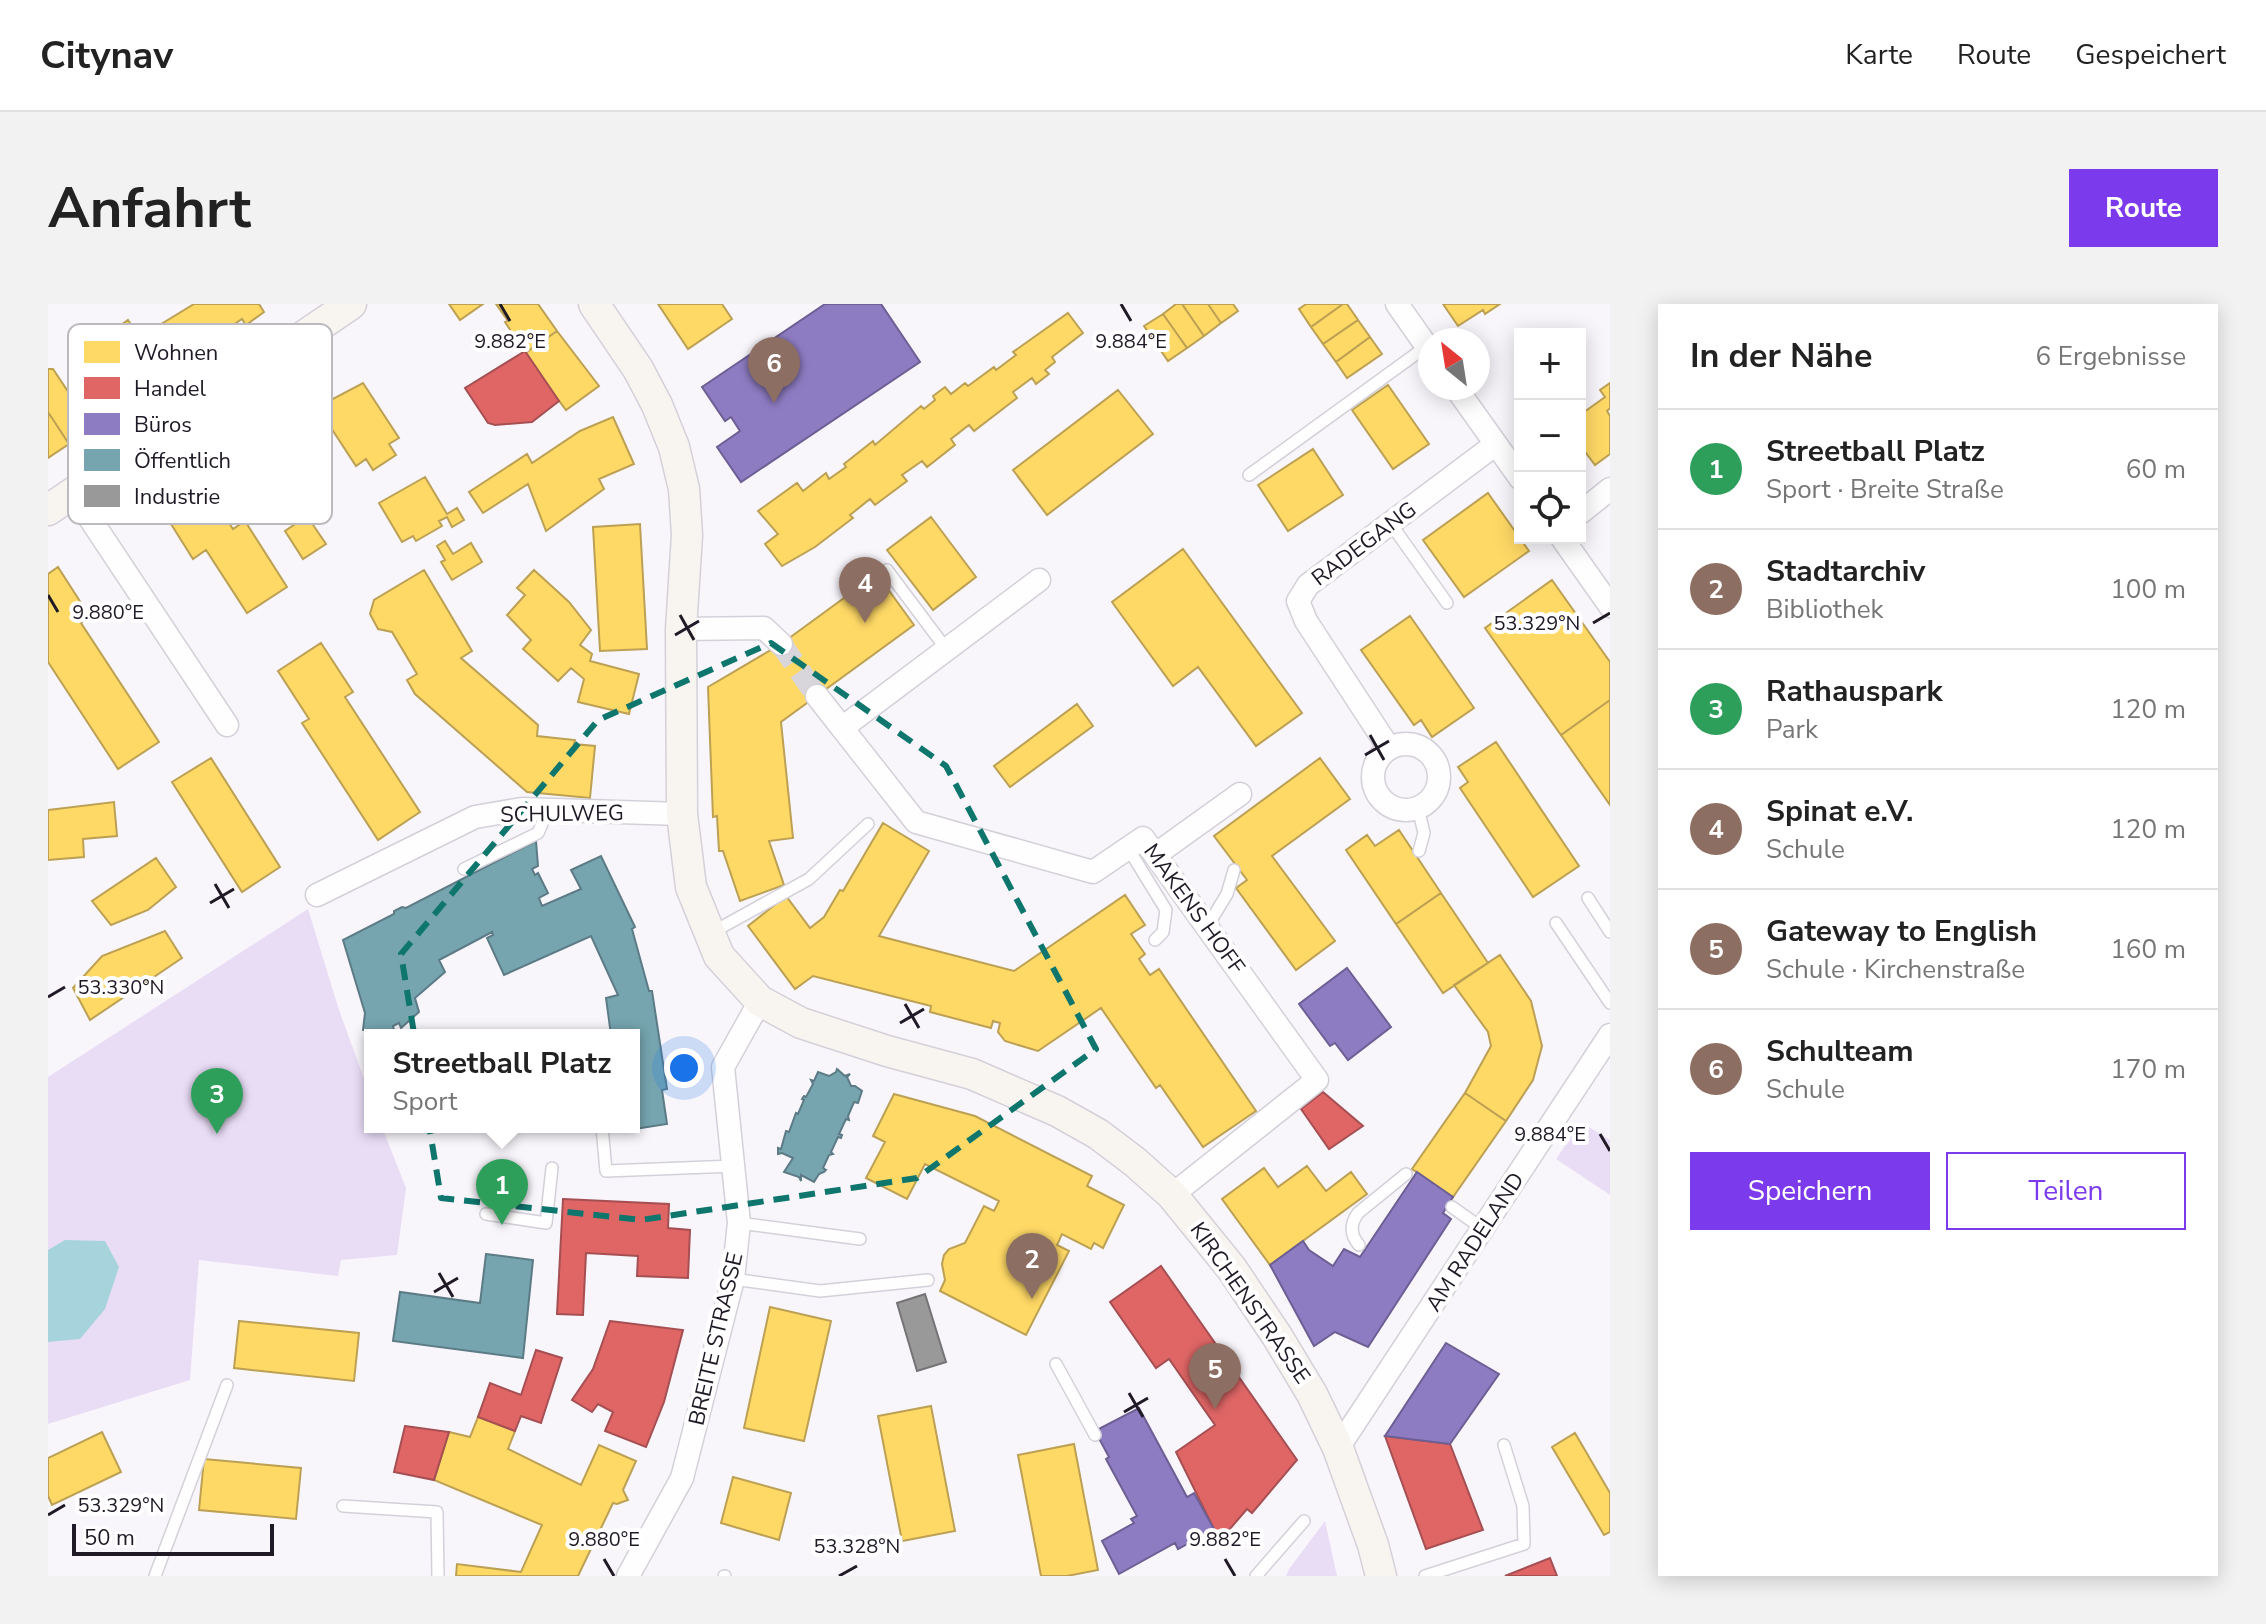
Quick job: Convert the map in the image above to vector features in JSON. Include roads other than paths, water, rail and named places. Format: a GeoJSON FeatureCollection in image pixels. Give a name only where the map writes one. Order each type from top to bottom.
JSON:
{"type":"FeatureCollection","features":[{"type":"Feature","properties":{"kind":"main road"},"geometry":{"type":"LineString","coordinates":[[322,324],[351,304]]}},
{"type":"Feature","properties":{"kind":"main road","name":"KIRCHENSTRASSE"},"geometry":{"type":"LineString","coordinates":[[594,304],[638,369],[667,425],[684,489],[687,535],[681,629],[682,814],[691,887],[719,956],[760,1001],[801,1023],[972,1074],[1057,1111],[1098,1134],[1172,1195],[1232,1269],[1312,1394],[1338,1448],[1381,1576]]}},
{"type":"Feature","properties":{"kind":"main road"},"geometry":{"type":"LineString","coordinates":[[48,510],[68,496]]}},
{"type":"Feature","properties":{"kind":"street"},"geometry":{"type":"LineString","coordinates":[[1397,304],[1418,334]]}},
{"type":"Feature","properties":{"kind":"street"},"geometry":{"type":"LineString","coordinates":[[1465,400],[1516,472]]}},
{"type":"Feature","properties":{"kind":"street","name":"RADEGANG"},"geometry":{"type":"LineString","coordinates":[[1389,748],[1306,621],[1298,601],[1308,585],[1496,444]]}},
{"type":"Feature","properties":{"kind":"street"},"geometry":{"type":"LineString","coordinates":[[1586,508],[1610,489]]}},
{"type":"Feature","properties":{"kind":"street"},"geometry":{"type":"LineString","coordinates":[[94,524],[227,725]]}},
{"type":"Feature","properties":{"kind":"street"},"geometry":{"type":"LineString","coordinates":[[1566,544],[1610,606]]}},
{"type":"Feature","properties":{"kind":"street"},"geometry":{"type":"LineString","coordinates":[[842,728],[1039,580]]}},
{"type":"Feature","properties":{"kind":"street"},"geometry":{"type":"LineString","coordinates":[[681,629],[764,628],[781,644]]}},
{"type":"Feature","properties":{"kind":"street","name":"MAKENS HOFF"},"geometry":{"type":"LineString","coordinates":[[817,696],[916,822],[1093,872],[1143,838],[1317,1080],[1172,1195]]}},
{"type":"Feature","properties":{"kind":"street"},"geometry":{"type":"LineString","coordinates":[[1416,745],[1431,755],[1436,763],[1439,771],[1437,790],[1418,808],[1400,810],[1391,807],[1374,788],[1373,769],[1376,761],[1389,748],[1416,745]]}},
{"type":"Feature","properties":{"kind":"street"},"geometry":{"type":"LineString","coordinates":[[1155,855],[1240,794]]}},
{"type":"Feature","properties":{"kind":"street","name":"SCHULWEG"},"geometry":{"type":"LineString","coordinates":[[317,895],[475,817],[522,809],[682,814]]}},
{"type":"Feature","properties":{"kind":"street","name":"BREITE STRASSE"},"geometry":{"type":"LineString","coordinates":[[628,1576],[682,1478],[733,1279],[739,1223],[723,1067],[760,1001]]}},
{"type":"Feature","properties":{"kind":"street","name":"AM RADELAND"},"geometry":{"type":"LineString","coordinates":[[1338,1448],[1610,1035]]}},
{"type":"Feature","properties":{"kind":"lane"},"geometry":{"type":"LineString","coordinates":[[1249,475],[1418,355]]}},
{"type":"Feature","properties":{"kind":"lane"},"geometry":{"type":"LineString","coordinates":[[1391,524],[1447,603]]}},
{"type":"Feature","properties":{"kind":"lane"},"geometry":{"type":"LineString","coordinates":[[887,570],[947,650]]}},
{"type":"Feature","properties":{"kind":"lane"},"geometry":{"type":"LineString","coordinates":[[1418,808],[1424,833],[1419,851]]}},
{"type":"Feature","properties":{"kind":"lane"},"geometry":{"type":"LineString","coordinates":[[464,869],[538,833],[548,810]]}},
{"type":"Feature","properties":{"kind":"lane"},"geometry":{"type":"LineString","coordinates":[[710,933],[809,879],[868,824]]}},
{"type":"Feature","properties":{"kind":"lane"},"geometry":{"type":"LineString","coordinates":[[1128,848],[1166,910],[1163,932],[1155,940]]}},
{"type":"Feature","properties":{"kind":"lane"},"geometry":{"type":"LineString","coordinates":[[1207,927],[1227,894],[1234,870]]}},
{"type":"Feature","properties":{"kind":"lane"},"geometry":{"type":"LineString","coordinates":[[1588,898],[1610,932]]}},
{"type":"Feature","properties":{"kind":"lane"},"geometry":{"type":"LineString","coordinates":[[1556,923],[1610,1003]]}},
{"type":"Feature","properties":{"kind":"lane"},"geometry":{"type":"LineString","coordinates":[[603,1133],[606,1171],[734,1166]]}},
{"type":"Feature","properties":{"kind":"lane"},"geometry":{"type":"LineString","coordinates":[[486,1214],[546,1223],[552,1168]]}},
{"type":"Feature","properties":{"kind":"lane"},"geometry":{"type":"LineString","coordinates":[[1359,1245],[1353,1236],[1353,1220],[1406,1174]]}},
{"type":"Feature","properties":{"kind":"lane"},"geometry":{"type":"LineString","coordinates":[[1452,1207],[1483,1229]]}},
{"type":"Feature","properties":{"kind":"lane"},"geometry":{"type":"LineString","coordinates":[[739,1223],[860,1239]]}},
{"type":"Feature","properties":{"kind":"lane"},"geometry":{"type":"LineString","coordinates":[[733,1279],[820,1291],[928,1280]]}},
{"type":"Feature","properties":{"kind":"lane"},"geometry":{"type":"LineString","coordinates":[[1056,1364],[1095,1435]]}},
{"type":"Feature","properties":{"kind":"lane"},"geometry":{"type":"LineString","coordinates":[[155,1576],[227,1385]]}},
{"type":"Feature","properties":{"kind":"lane"},"geometry":{"type":"LineString","coordinates":[[1425,1576],[1524,1544],[1523,1506],[1504,1445]]}},
{"type":"Feature","properties":{"kind":"lane"},"geometry":{"type":"LineString","coordinates":[[343,1506],[437,1512],[438,1576]]}},
{"type":"Feature","properties":{"kind":"lane"},"geometry":{"type":"LineString","coordinates":[[1256,1576],[1304,1521]]}},
{"type":"Feature","properties":{"kind":"water"},"geometry":{"type":"Polygon","coordinates":[[[65,1240],[105,1241],[119,1267],[105,1309],[80,1339],[48,1342],[48,1250],[65,1240]]]}},
{"type":"Feature","properties":{"kind":"tunnel"},"geometry":{"type":"LineString","coordinates":[[781,644],[817,696]]}},
{"type":"Feature","properties":{"kind":"place","name":"Schulteam"},"geometry":{"type":"Point","coordinates":[774,403]}},
{"type":"Feature","properties":{"kind":"place","name":"Spinat e.V."},"geometry":{"type":"Point","coordinates":[865,623]}},
{"type":"Feature","properties":{"kind":"place","name":"Rathauspark"},"geometry":{"type":"Point","coordinates":[217,1134]}},
{"type":"Feature","properties":{"kind":"place","name":"Streetball Platz"},"geometry":{"type":"Point","coordinates":[502,1225]}},
{"type":"Feature","properties":{"kind":"place","name":"Stadtarchiv"},"geometry":{"type":"Point","coordinates":[1032,1299]}},
{"type":"Feature","properties":{"kind":"place","name":"Gateway to English"},"geometry":{"type":"Point","coordinates":[1215,1409]}}]}
